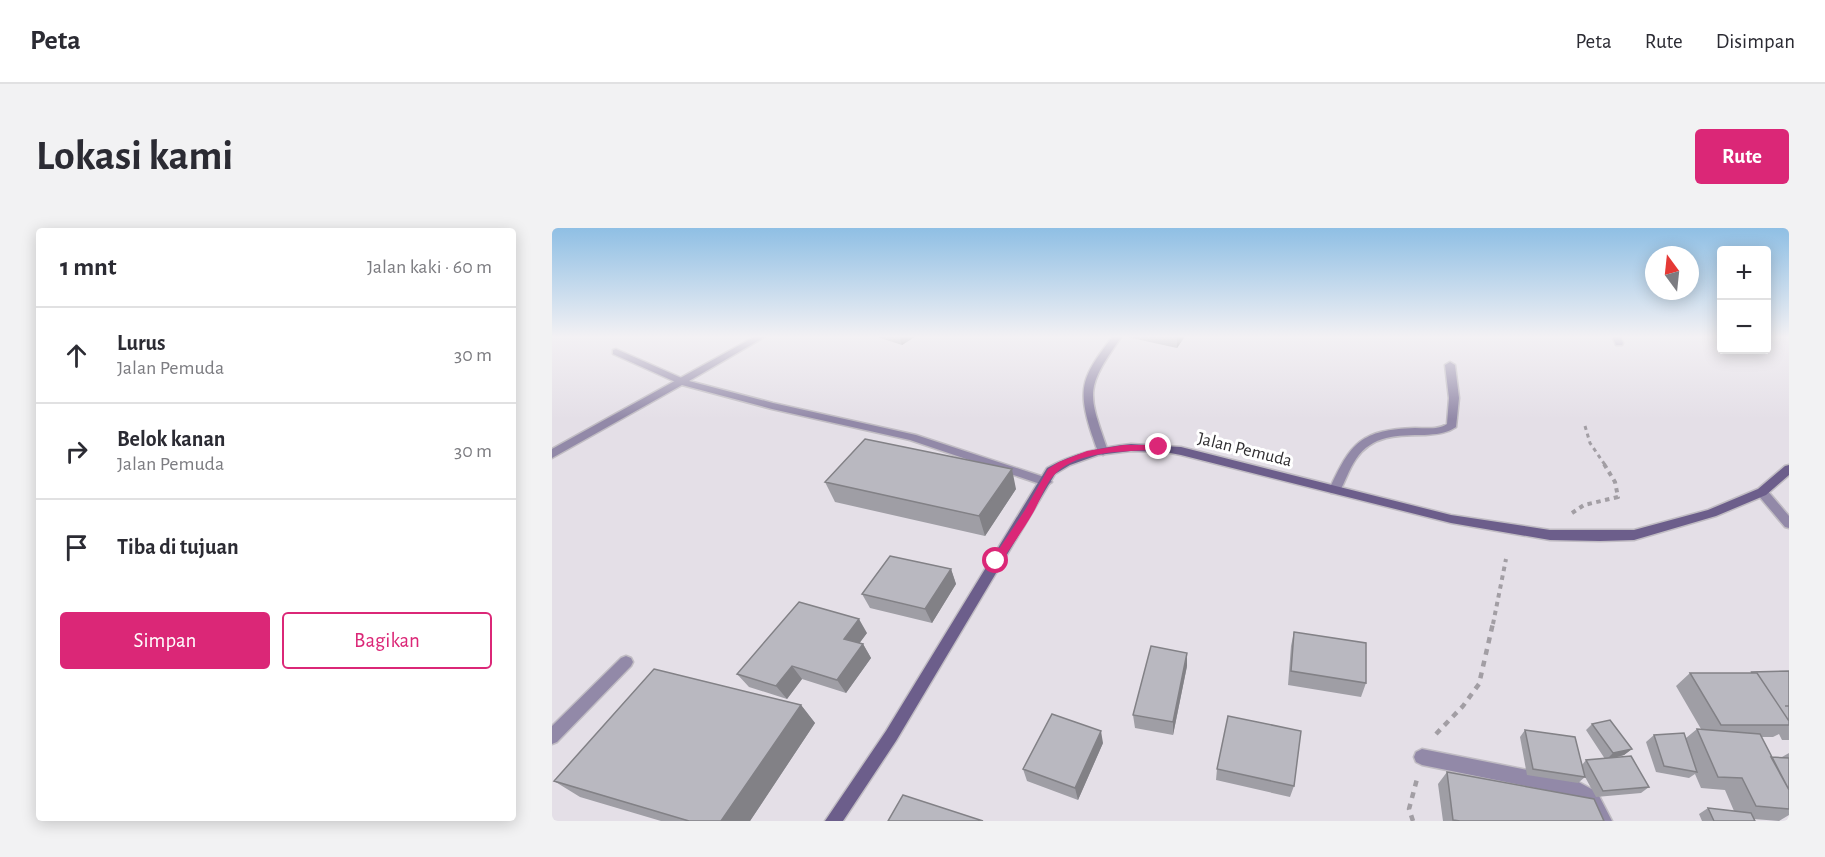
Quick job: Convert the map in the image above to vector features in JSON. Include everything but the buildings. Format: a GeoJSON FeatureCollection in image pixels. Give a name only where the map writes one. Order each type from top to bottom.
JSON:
{"type":"FeatureCollection","features":[{"type":"Feature","properties":{"kind":"street"},"geometry":{"type":"LineString","coordinates":[[642,364],[683,382],[772,406],[912,437],[1046,482]]}},
{"type":"Feature","properties":{"kind":"street"},"geometry":{"type":"LineString","coordinates":[[552,454],[714,364]]}},
{"type":"Feature","properties":{"kind":"street"},"geometry":{"type":"LineString","coordinates":[[1098,364],[1090,375],[1085,390],[1087,404],[1103,451]]}},
{"type":"Feature","properties":{"kind":"street"},"geometry":{"type":"LineString","coordinates":[[1335,490],[1354,450],[1377,435],[1441,431],[1452,425],[1454,398],[1450,365]]}},
{"type":"Feature","properties":{"kind":"street","name":"Jalan Pemuda"},"geometry":{"type":"LineString","coordinates":[[833,821],[891,736],[1052,471],[1063,464],[1103,451],[1159,447],[1451,519],[1550,535],[1634,535],[1712,513],[1762,492],[1789,469]]}},
{"type":"Feature","properties":{"kind":"street"},"geometry":{"type":"LineString","coordinates":[[1762,492],[1789,524]]}},
{"type":"Feature","properties":{"kind":"street"},"geometry":{"type":"LineString","coordinates":[[552,737],[626,662]]}},
{"type":"Feature","properties":{"kind":"street"},"geometry":{"type":"LineString","coordinates":[[1422,757],[1573,787],[1591,798],[1604,821]]}},
{"type":"Feature","properties":{"kind":"path"},"geometry":{"type":"LineString","coordinates":[[1550,535],[1575,510],[1584,505],[1618,497],[1617,485],[1611,472],[1591,446],[1585,426]]}},
{"type":"Feature","properties":{"kind":"path"},"geometry":{"type":"LineString","coordinates":[[1413,821],[1409,809],[1422,757],[1430,741],[1463,706],[1479,684],[1486,661],[1506,559]]}},
{"type":"Feature","properties":{"kind":"route"},"geometry":{"type":"LineString","coordinates":[[996,561],[1029,512],[1052,471],[1090,453],[1124,448],[1159,447]]}}]}
